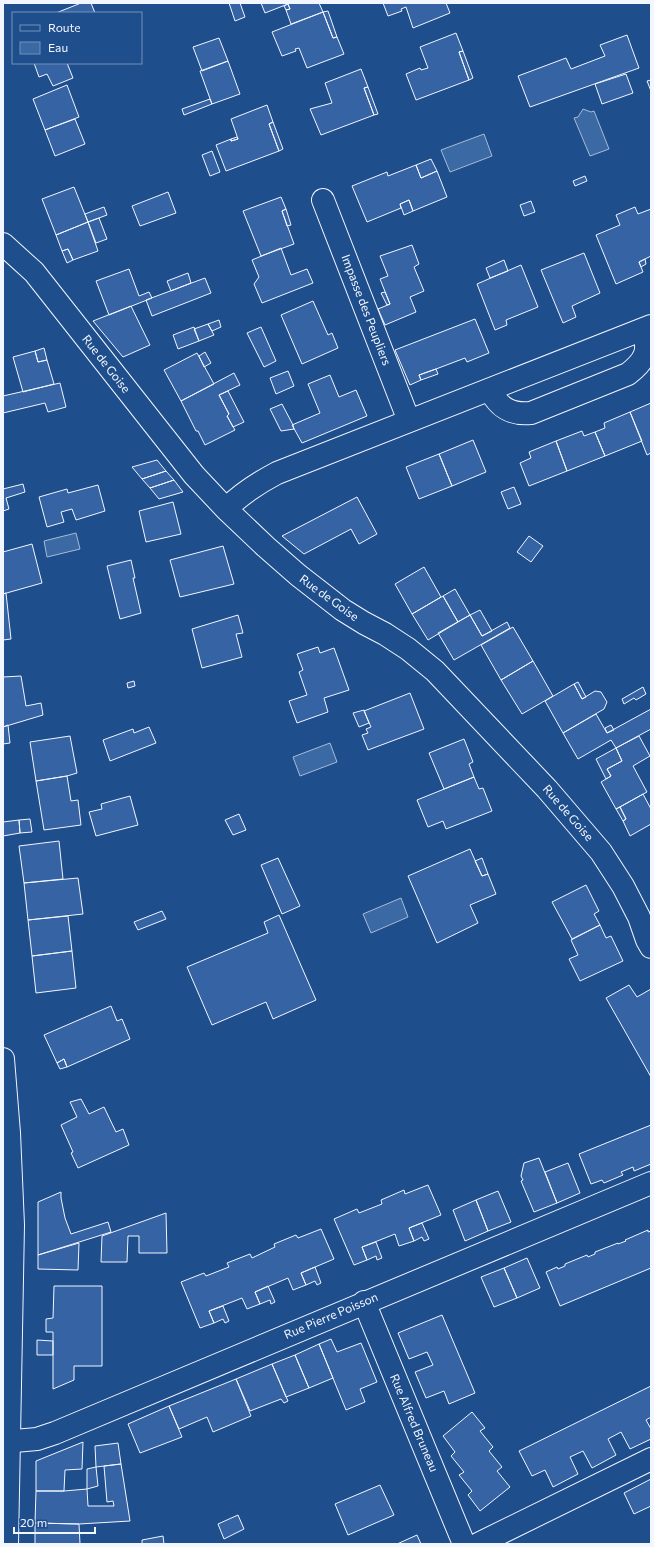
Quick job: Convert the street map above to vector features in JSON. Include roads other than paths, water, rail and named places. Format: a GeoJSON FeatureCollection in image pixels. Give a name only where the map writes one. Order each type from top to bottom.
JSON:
{"type":"FeatureCollection","features":[{"type":"Feature","properties":{"kind":"street","name":"Impasse des Peupliers"},"geometry":{"type":"LineString","coordinates":[[323,200],[409,421]]}},
{"type":"Feature","properties":{"kind":"street","name":"Rue de Goise"},"geometry":{"type":"LineString","coordinates":[[3,244],[34,272],[194,475],[226,509],[298,575],[337,606],[408,649],[435,671],[548,789],[601,852],[623,886],[639,917],[651,947]]}},
{"type":"Feature","properties":{"kind":"street"},"geometry":{"type":"LineString","coordinates":[[226,509],[236,499],[277,473],[647,328],[645,352],[637,367],[628,374],[531,413],[521,414],[511,412],[495,400],[490,390]]}},
{"type":"Feature","properties":{"kind":"street"},"geometry":{"type":"LineString","coordinates":[[3,1060],[9,1133],[13,1225],[6,1442],[7,1544]]}},
{"type":"Feature","properties":{"kind":"street","name":"Rue Pierre Poisson"},"geometry":{"type":"LineString","coordinates":[[6,1442],[37,1439],[55,1433],[364,1302],[651,1183]]}},
{"type":"Feature","properties":{"kind":"street","name":"Rue Alfred Bruneau"},"geometry":{"type":"LineString","coordinates":[[364,1302],[464,1544]]}},
{"type":"Feature","properties":{"kind":"street"},"geometry":{"type":"LineString","coordinates":[[478,1544],[651,1459]]}},
{"type":"Feature","properties":{"kind":"water"},"geometry":{"type":"Polygon","coordinates":[[[583,109],[591,112],[594,111],[609,149],[590,156],[574,118],[578,117],[583,109]]]}},
{"type":"Feature","properties":{"kind":"water"},"geometry":{"type":"Polygon","coordinates":[[[484,134],[492,156],[450,172],[441,150],[484,134]]]}},
{"type":"Feature","properties":{"kind":"water"},"geometry":{"type":"Polygon","coordinates":[[[76,533],[80,549],[47,557],[44,541],[76,533]]]}},
{"type":"Feature","properties":{"kind":"water"},"geometry":{"type":"Polygon","coordinates":[[[330,743],[337,762],[300,776],[293,757],[330,743]]]}},
{"type":"Feature","properties":{"kind":"water"},"geometry":{"type":"Polygon","coordinates":[[[401,898],[408,917],[371,933],[363,914],[401,898]]]}}]}
